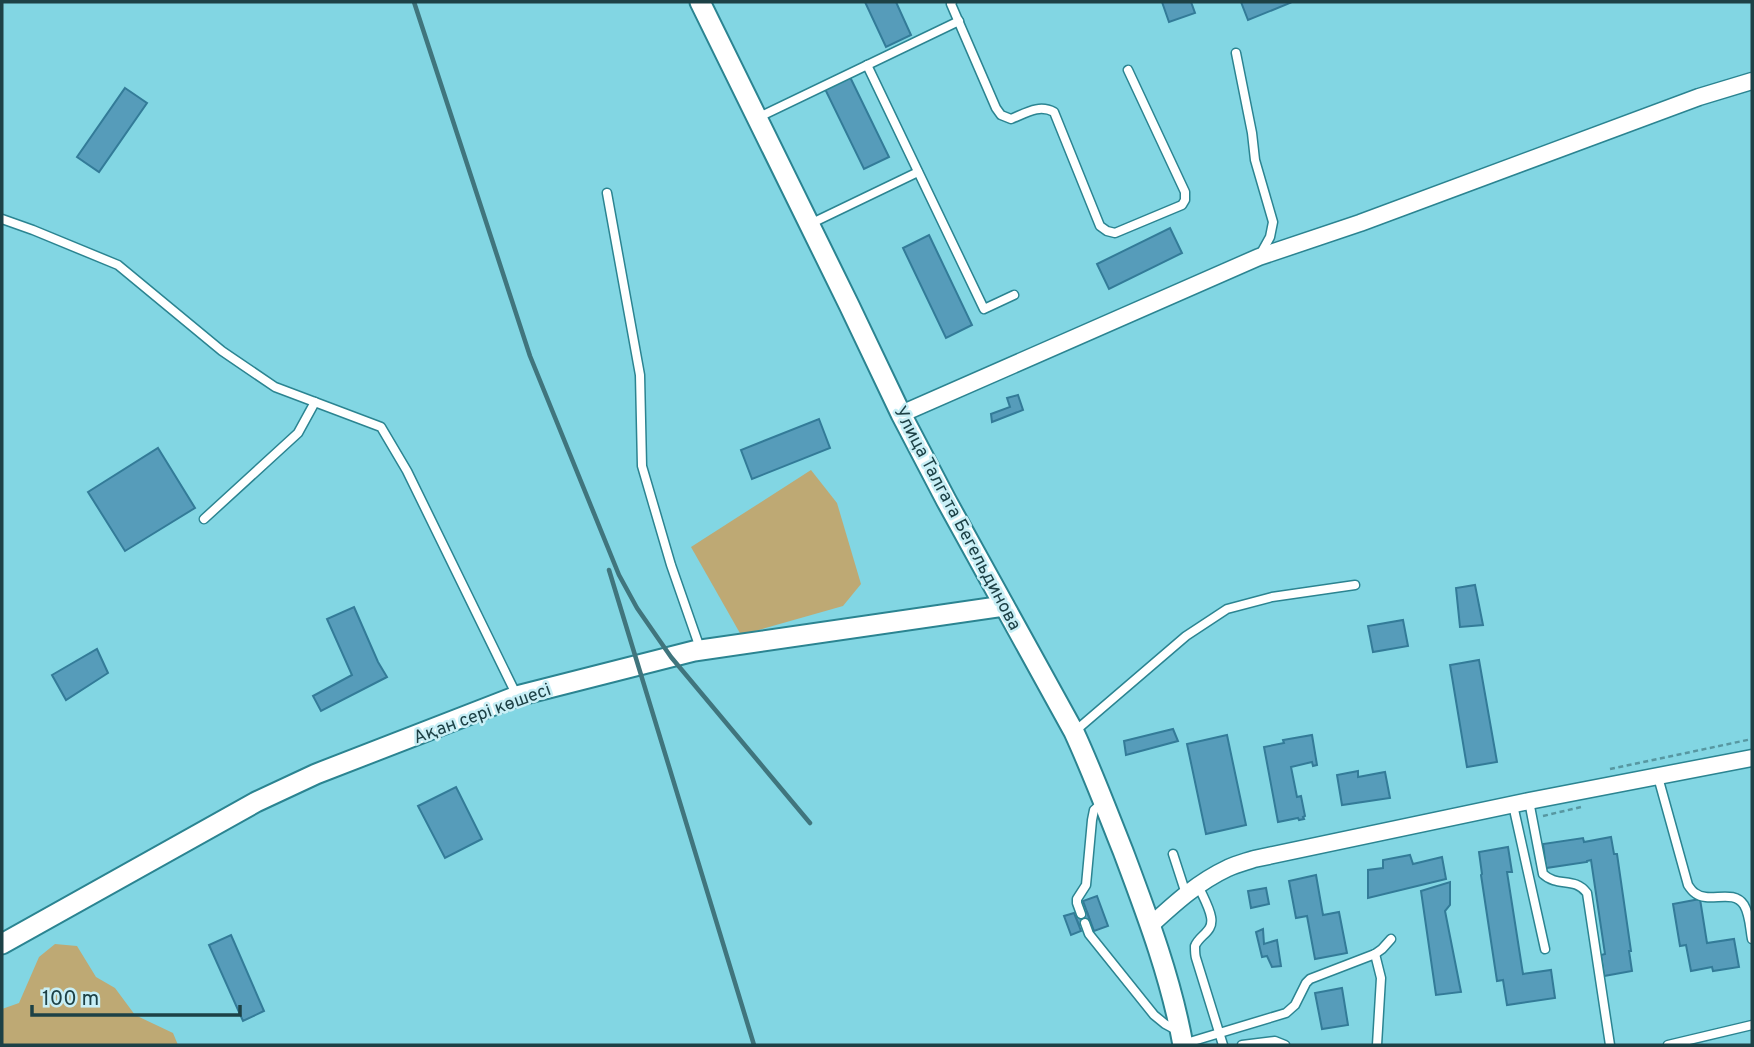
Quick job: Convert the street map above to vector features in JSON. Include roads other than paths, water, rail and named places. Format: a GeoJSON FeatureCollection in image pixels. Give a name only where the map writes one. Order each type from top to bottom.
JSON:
{"type":"FeatureCollection","features":[{"type":"Feature","properties":{"kind":"street","name":"Улица Талгата Бегельдинова"},"geometry":{"type":"LineString","coordinates":[[700,2],[901,414],[1074,732],[1151,925],[1182,1040]]}},
{"type":"Feature","properties":{"kind":"street"},"geometry":{"type":"LineString","coordinates":[[901,414],[1259,257],[1360,223],[1699,97],[1752,81]]}},
{"type":"Feature","properties":{"kind":"street","name":"Ақан сері көшесі"},"geometry":{"type":"LineString","coordinates":[[2,944],[256,802],[316,774],[517,696],[701,651],[1004,606]]}},
{"type":"Feature","properties":{"kind":"street"},"geometry":{"type":"LineString","coordinates":[[1151,925],[1192,889],[1229,867],[1254,859],[1752,758]]}},
{"type":"Feature","properties":{"kind":"lane"},"geometry":{"type":"LineString","coordinates":[[951,2],[996,108],[1001,115],[1011,119],[1040,107],[1055,112],[1100,226],[1115,233],[1182,205],[1185,200],[1185,192],[1128,69]]}},
{"type":"Feature","properties":{"kind":"lane"},"geometry":{"type":"LineString","coordinates":[[757,118],[959,21]]}},
{"type":"Feature","properties":{"kind":"lane"},"geometry":{"type":"LineString","coordinates":[[1236,53],[1255,160],[1273,222],[1270,237],[1259,257]]}},
{"type":"Feature","properties":{"kind":"lane"},"geometry":{"type":"LineString","coordinates":[[867,65],[984,309],[1014,295]]}},
{"type":"Feature","properties":{"kind":"lane"},"geometry":{"type":"LineString","coordinates":[[810,224],[918,172]]}},
{"type":"Feature","properties":{"kind":"lane"},"geometry":{"type":"LineString","coordinates":[[607,194],[640,375],[642,466],[671,565],[701,651]]}},
{"type":"Feature","properties":{"kind":"lane"},"geometry":{"type":"LineString","coordinates":[[2,219],[118,265],[222,351],[275,387],[380,427],[407,471],[517,696]]}},
{"type":"Feature","properties":{"kind":"lane"},"geometry":{"type":"LineString","coordinates":[[204,519],[299,433],[316,402]]}},
{"type":"Feature","properties":{"kind":"lane"},"geometry":{"type":"LineString","coordinates":[[1074,732],[1186,636],[1227,609],[1272,597],[1355,586]]}},
{"type":"Feature","properties":{"kind":"lane"},"geometry":{"type":"LineString","coordinates":[[1658,777],[1688,885],[1697,895],[1735,898],[1743,904],[1748,915],[1752,939]]}},
{"type":"Feature","properties":{"kind":"lane"},"geometry":{"type":"LineString","coordinates":[[1081,914],[1077,899],[1086,885],[1092,820],[1094,810],[1103,802]]}},
{"type":"Feature","properties":{"kind":"lane"},"geometry":{"type":"LineString","coordinates":[[1521,803],[1545,949]]}},
{"type":"Feature","properties":{"kind":"lane"},"geometry":{"type":"LineString","coordinates":[[1521,803],[1543,874],[1548,879],[1578,884],[1587,893],[1610,1045]]}},
{"type":"Feature","properties":{"kind":"lane"},"geometry":{"type":"LineString","coordinates":[[1173,854],[1211,917],[1208,932],[1195,947],[1196,958],[1223,1045]]}},
{"type":"Feature","properties":{"kind":"lane"},"geometry":{"type":"LineString","coordinates":[[1085,923],[1089,933],[1154,1015],[1173,1029],[1182,1040],[1219,1034],[1286,1013],[1296,1005],[1310,979],[1375,954],[1391,939]]}},
{"type":"Feature","properties":{"kind":"lane"},"geometry":{"type":"LineString","coordinates":[[1375,954],[1381,978],[1377,1045]]}},
{"type":"Feature","properties":{"kind":"lane"},"geometry":{"type":"LineString","coordinates":[[1668,1045],[1752,1025]]}},
{"type":"Feature","properties":{"kind":"lane"},"geometry":{"type":"LineString","coordinates":[[1242,1045],[1275,1041],[1285,1045]]}},
{"type":"Feature","properties":{"kind":"railway"},"geometry":{"type":"LineString","coordinates":[[414,2],[530,356],[619,575],[637,608],[671,657],[810,823]]}},
{"type":"Feature","properties":{"kind":"railway"},"geometry":{"type":"LineString","coordinates":[[609,570],[754,1045]]}}]}
